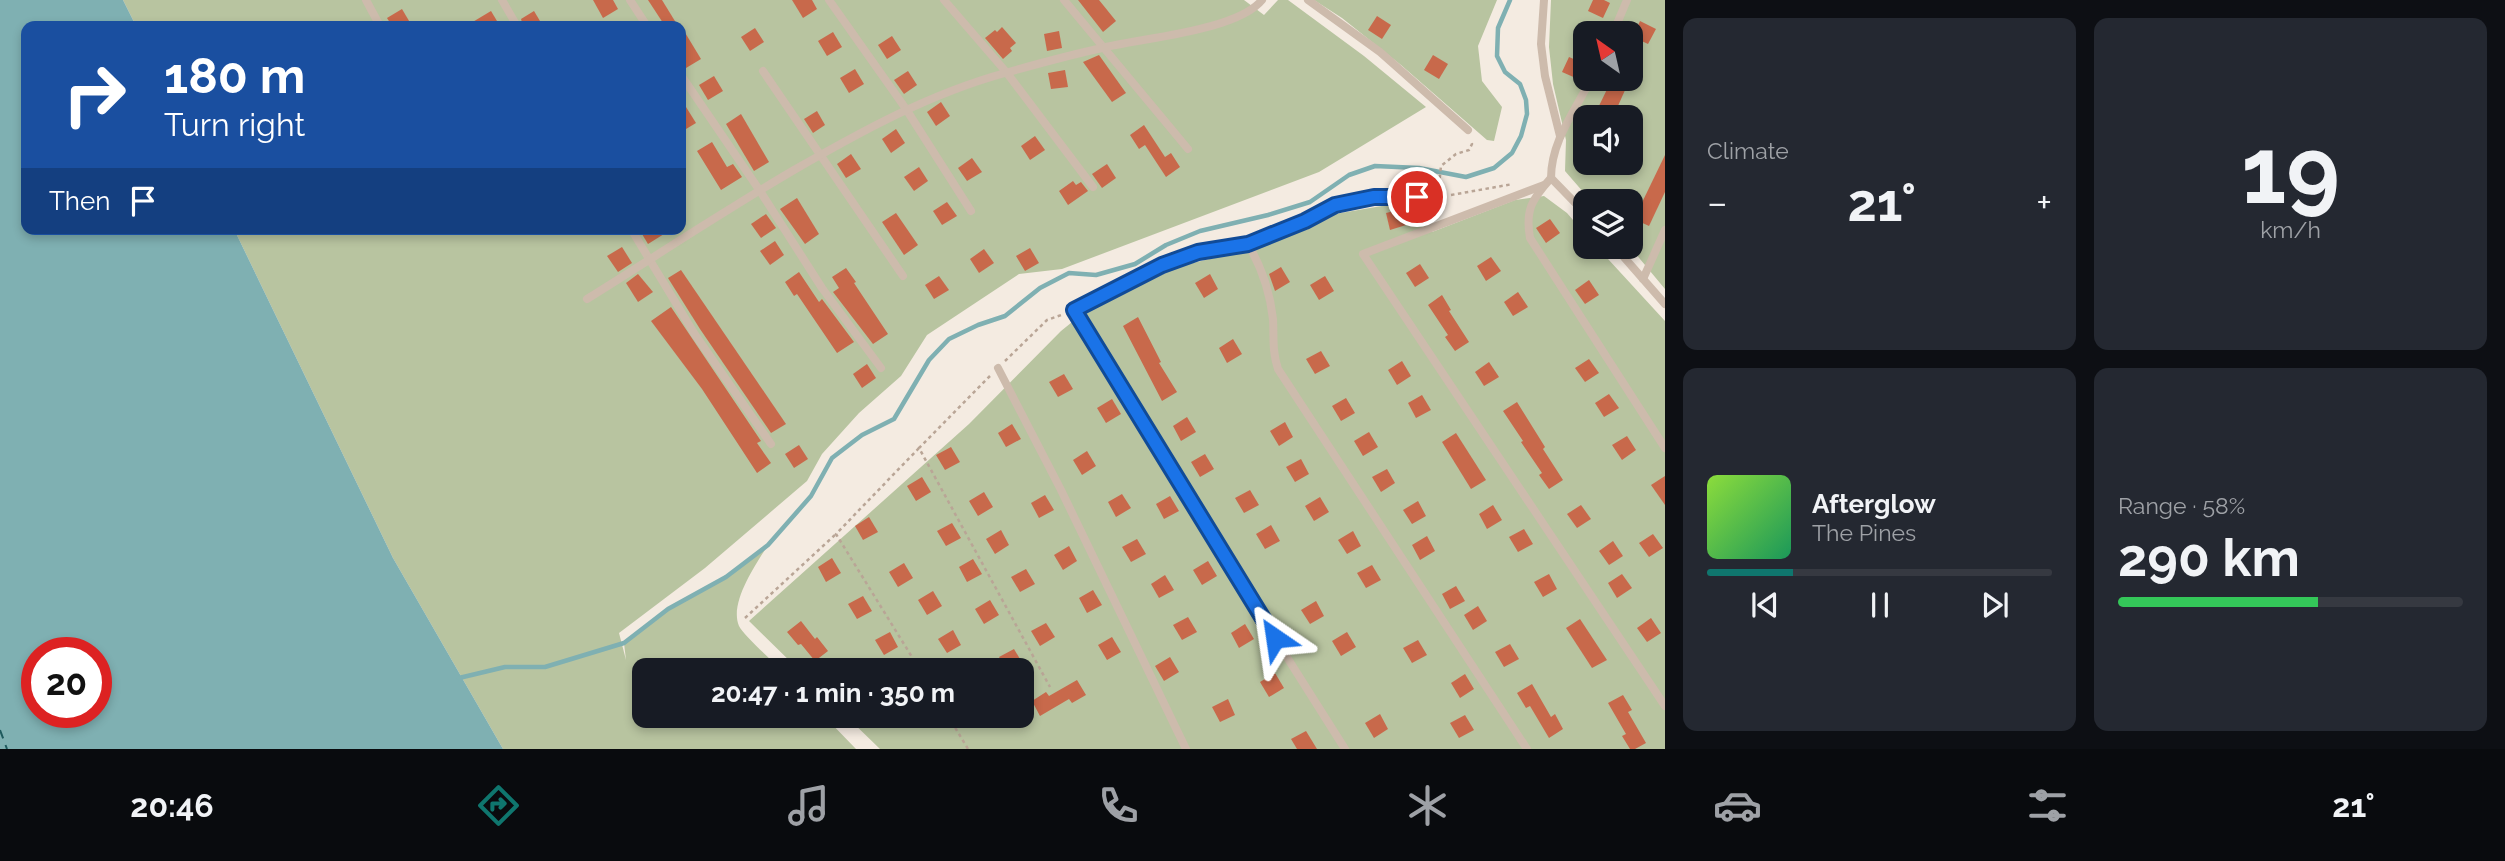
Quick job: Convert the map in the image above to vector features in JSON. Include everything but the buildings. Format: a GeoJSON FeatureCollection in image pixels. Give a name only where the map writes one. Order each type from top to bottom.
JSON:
{"type":"FeatureCollection","features":[{"type":"Feature","properties":{"kind":"lane"},"geometry":{"type":"LineString","coordinates":[[366,0],[377,21]]}},
{"type":"Feature","properties":{"kind":"lane"},"geometry":{"type":"LineString","coordinates":[[502,0],[514,21]]}},
{"type":"Feature","properties":{"kind":"lane"},"geometry":{"type":"LineString","coordinates":[[630,0],[645,21]]}},
{"type":"Feature","properties":{"kind":"lane"},"geometry":{"type":"LineString","coordinates":[[829,0],[906,108],[971,211]]}},
{"type":"Feature","properties":{"kind":"lane"},"geometry":{"type":"LineString","coordinates":[[944,0],[1007,73],[1093,187]]}},
{"type":"Feature","properties":{"kind":"lane"},"geometry":{"type":"LineString","coordinates":[[1064,0],[1188,149]]}},
{"type":"Feature","properties":{"kind":"lane"},"geometry":{"type":"LineString","coordinates":[[587,299],[820,155],[906,108],[965,85],[1103,47],[1202,28],[1243,15],[1258,6],[1262,0]]}},
{"type":"Feature","properties":{"kind":"lane"},"geometry":{"type":"LineString","coordinates":[[1308,0],[1380,52],[1468,130]]}},
{"type":"Feature","properties":{"kind":"lane"},"geometry":{"type":"LineString","coordinates":[[1544,0],[1541,44],[1545,76],[1560,136]]}},
{"type":"Feature","properties":{"kind":"lane"},"geometry":{"type":"LineString","coordinates":[[1617,21],[1627,0]]}},
{"type":"Feature","properties":{"kind":"lane"},"geometry":{"type":"LineString","coordinates":[[763,71],[903,276]]}},
{"type":"Feature","properties":{"kind":"lane"},"geometry":{"type":"LineString","coordinates":[[686,82],[822,288],[881,368]]}},
{"type":"Feature","properties":{"kind":"lane"},"geometry":{"type":"LineString","coordinates":[[1584,91],[1560,136],[1551,163],[1551,178],[1536,194],[1527,218],[1530,238],[1665,449]]}},
{"type":"Feature","properties":{"kind":"lane"},"geometry":{"type":"LineString","coordinates":[[1551,178],[1573,201]]}},
{"type":"Feature","properties":{"kind":"lane"},"geometry":{"type":"LineString","coordinates":[[1544,186],[1363,254],[1665,706]]}},
{"type":"Feature","properties":{"kind":"lane"},"geometry":{"type":"LineString","coordinates":[[1345,749],[1074,310],[1162,265],[1198,252],[1248,244],[1305,221],[1335,205],[1374,197],[1438,197]]}},
{"type":"Feature","properties":{"kind":"lane"},"geometry":{"type":"LineString","coordinates":[[1643,279],[1665,230]]}},
{"type":"Feature","properties":{"kind":"lane"},"geometry":{"type":"LineString","coordinates":[[634,235],[694,333],[771,444]]}},
{"type":"Feature","properties":{"kind":"lane"},"geometry":{"type":"LineString","coordinates":[[1248,244],[1259,262],[1267,286],[1273,320],[1273,354],[1278,369],[1527,749]]}},
{"type":"Feature","properties":{"kind":"lane"},"geometry":{"type":"LineString","coordinates":[[1626,259],[1665,304]]}},
{"type":"Feature","properties":{"kind":"lane"},"geometry":{"type":"LineString","coordinates":[[998,368],[1061,490],[1186,749]]}},
{"type":"Feature","properties":{"kind":"path"},"geometry":{"type":"LineString","coordinates":[[1468,130],[1472,144],[1469,150],[1456,154],[1441,166],[1438,197],[1515,183]]}},
{"type":"Feature","properties":{"kind":"path"},"geometry":{"type":"LineString","coordinates":[[745,618],[836,534],[1047,320],[1074,310]]}},
{"type":"Feature","properties":{"kind":"path"},"geometry":{"type":"LineString","coordinates":[[919,448],[1050,687]]}},
{"type":"Feature","properties":{"kind":"path"},"geometry":{"type":"LineString","coordinates":[[836,534],[913,658]]}},
{"type":"Feature","properties":{"kind":"path"},"geometry":{"type":"LineString","coordinates":[[955,728],[968,749]]}},
{"type":"Feature","properties":{"kind":"green space"},"geometry":{"type":"Polygon","coordinates":[[[123,0],[1244,0],[1264,15],[1278,0],[1288,0],[1364,56],[1426,107],[1319,172],[1062,269],[1019,274],[927,335],[901,376],[859,413],[822,454],[807,481],[705,568],[619,633],[626,660],[624,643],[668,609],[726,577],[768,545],[745,584],[737,617],[742,630],[769,658],[632,658],[632,728],[836,728],[856,749],[503,749],[393,558],[237,235],[686,235],[686,21],[134,21],[123,0]]]}},
{"type":"Feature","properties":{"kind":"green space"},"geometry":{"type":"Polygon","coordinates":[[[1314,0],[1497,0],[1478,46],[1482,81],[1502,107],[1494,141],[1487,140],[1401,65],[1342,18],[1314,0]]]}},
{"type":"Feature","properties":{"kind":"green space"},"geometry":{"type":"Polygon","coordinates":[[[1551,0],[1665,0],[1665,289],[1640,259],[1643,259],[1643,189],[1581,189],[1565,171],[1566,140],[1553,84],[1549,47],[1551,0]]]}},
{"type":"Feature","properties":{"kind":"green space"},"geometry":{"type":"Polygon","coordinates":[[[1544,196],[1567,213],[1573,220],[1573,259],[1608,259],[1665,321],[1665,749],[880,749],[858,728],[1034,728],[1034,658],[787,658],[749,621],[969,424],[1061,331],[1087,310],[1180,266],[1239,252],[1335,214],[1411,201],[1432,232],[1515,200],[1544,196]]]}},
{"type":"Feature","properties":{"kind":"water"},"geometry":{"type":"Polygon","coordinates":[[[0,0],[123,0],[134,21],[21,21],[21,235],[237,235],[393,558],[503,749],[0,749],[0,0]]]}},
{"type":"Feature","properties":{"kind":"waterway"},"geometry":{"type":"LineString","coordinates":[[459,678],[505,667],[545,667],[624,643],[668,609],[726,577],[768,545],[811,496],[832,458],[862,435],[894,419],[929,360],[949,339],[1005,316],[1040,288],[1069,273],[1096,275],[1135,264],[1166,245],[1200,231],[1310,202],[1349,175],[1375,166],[1419,168],[1466,177],[1494,168],[1512,153],[1521,136],[1527,114],[1526,100],[1520,84],[1505,72],[1497,56],[1498,28],[1510,0]]}},
{"type":"Feature","properties":{"kind":"ferry route"},"geometry":{"type":"LineString","coordinates":[[0,730],[7,749]]}},
{"type":"Feature","properties":{"kind":"route"},"geometry":{"type":"LineString","coordinates":[[1275,638],[1074,310],[1162,265],[1198,252],[1248,244],[1305,221],[1335,205],[1374,197],[1417,197]]}}]}
